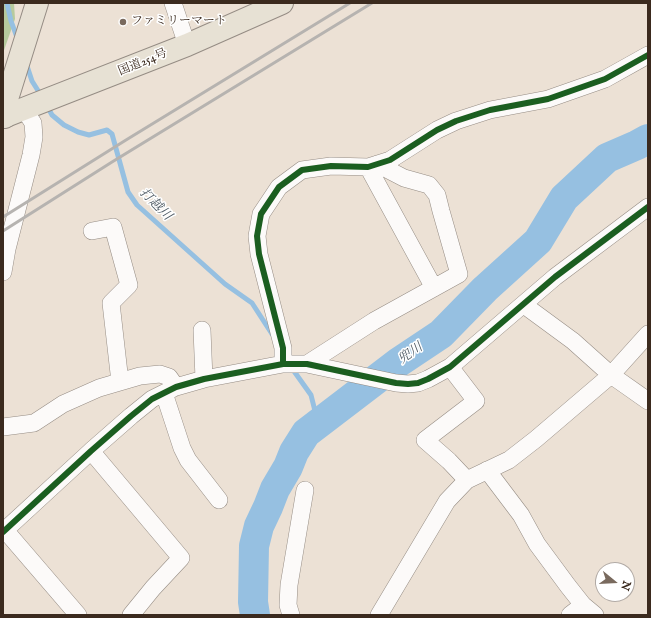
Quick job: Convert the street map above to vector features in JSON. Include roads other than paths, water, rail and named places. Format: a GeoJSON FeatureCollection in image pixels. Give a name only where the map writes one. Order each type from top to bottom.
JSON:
{"type":"FeatureCollection","features":[{"type":"Feature","properties":{"kind":"main road"},"geometry":{"type":"LineString","coordinates":[[24,109],[7,99],[37,3]]}},
{"type":"Feature","properties":{"kind":"main road","name":"国道254号"},"geometry":{"type":"LineString","coordinates":[[24,109],[187,45],[282,3]]}},
{"type":"Feature","properties":{"kind":"street"},"geometry":{"type":"LineString","coordinates":[[173,3],[187,45]]}},
{"type":"Feature","properties":{"kind":"street"},"geometry":{"type":"LineString","coordinates":[[283,364],[283,348],[259,254],[257,236],[261,214],[279,187],[302,170],[331,166],[372,166],[390,160],[437,130],[456,121],[490,110],[555,96],[605,79],[648,55]]}},
{"type":"Feature","properties":{"kind":"street"},"geometry":{"type":"LineString","coordinates":[[3,272],[5,250],[31,155],[34,137],[33,123],[24,109]]}},
{"type":"Feature","properties":{"kind":"street"},"geometry":{"type":"LineString","coordinates":[[372,166],[434,288]]}},
{"type":"Feature","properties":{"kind":"street"},"geometry":{"type":"LineString","coordinates":[[307,364],[374,321],[460,274],[437,195],[429,185],[404,178],[372,166]]}},
{"type":"Feature","properties":{"kind":"street"},"geometry":{"type":"LineString","coordinates":[[78,615],[4,531],[91,451],[152,399],[170,390],[204,379],[283,364],[307,364],[396,383],[408,384],[428,380],[450,367],[555,277],[648,207]]}},
{"type":"Feature","properties":{"kind":"street"},"geometry":{"type":"LineString","coordinates":[[92,231],[113,227],[129,285],[111,303],[120,382]]}},
{"type":"Feature","properties":{"kind":"street"},"geometry":{"type":"LineString","coordinates":[[524,305],[573,341],[610,375],[648,401]]}},
{"type":"Feature","properties":{"kind":"street"},"geometry":{"type":"LineString","coordinates":[[202,330],[204,379]]}},
{"type":"Feature","properties":{"kind":"street"},"geometry":{"type":"LineString","coordinates":[[379,615],[447,501],[467,480],[509,460],[536,439],[610,375],[648,334]]}},
{"type":"Feature","properties":{"kind":"street"},"geometry":{"type":"LineString","coordinates":[[450,367],[476,401],[425,440],[449,461],[467,480]]}},
{"type":"Feature","properties":{"kind":"street"},"geometry":{"type":"LineString","coordinates":[[3,427],[34,423],[63,404],[99,388],[140,376],[160,374],[169,377],[170,390],[182,448],[188,460],[219,500]]}},
{"type":"Feature","properties":{"kind":"street"},"geometry":{"type":"LineString","coordinates":[[91,451],[181,558],[153,588],[131,615]]}},
{"type":"Feature","properties":{"kind":"street"},"geometry":{"type":"LineString","coordinates":[[487,470],[521,515],[537,544],[589,610],[570,615]]}},
{"type":"Feature","properties":{"kind":"street"},"geometry":{"type":"LineString","coordinates":[[291,615],[288,605],[289,585],[305,490]]}},
{"type":"Feature","properties":{"kind":"waterway","name":"打越川"},"geometry":{"type":"LineString","coordinates":[[7,3],[11,21],[18,40]]}},
{"type":"Feature","properties":{"kind":"waterway","name":"打越川"},"geometry":{"type":"LineString","coordinates":[[26,63],[32,81],[42,97]]}},
{"type":"Feature","properties":{"kind":"waterway","name":"打越川"},"geometry":{"type":"LineString","coordinates":[[47,106],[52,115],[64,125],[78,132],[89,135],[107,130],[112,134],[128,192],[137,205],[225,284],[252,303],[272,334]]}},
{"type":"Feature","properties":{"kind":"waterway","name":"兜川"},"geometry":{"type":"LineString","coordinates":[[255,615],[253,602],[254,546],[259,526],[275,489],[288,467],[294,452],[306,433],[399,362],[441,334],[485,289],[538,241],[564,198],[607,158],[648,139]]}},
{"type":"Feature","properties":{"kind":"waterway","name":"打越川"},"geometry":{"type":"LineString","coordinates":[[291,367],[311,395],[318,423]]}},
{"type":"Feature","properties":{"kind":"railway"},"geometry":{"type":"LineString","coordinates":[[3,217],[350,3]]}},
{"type":"Feature","properties":{"kind":"railway"},"geometry":{"type":"LineString","coordinates":[[3,231],[112,162],[372,3]]}},
{"type":"Feature","properties":{"kind":"place","name":"ファミリーマート"},"geometry":{"type":"Point","coordinates":[123,22]}}]}
